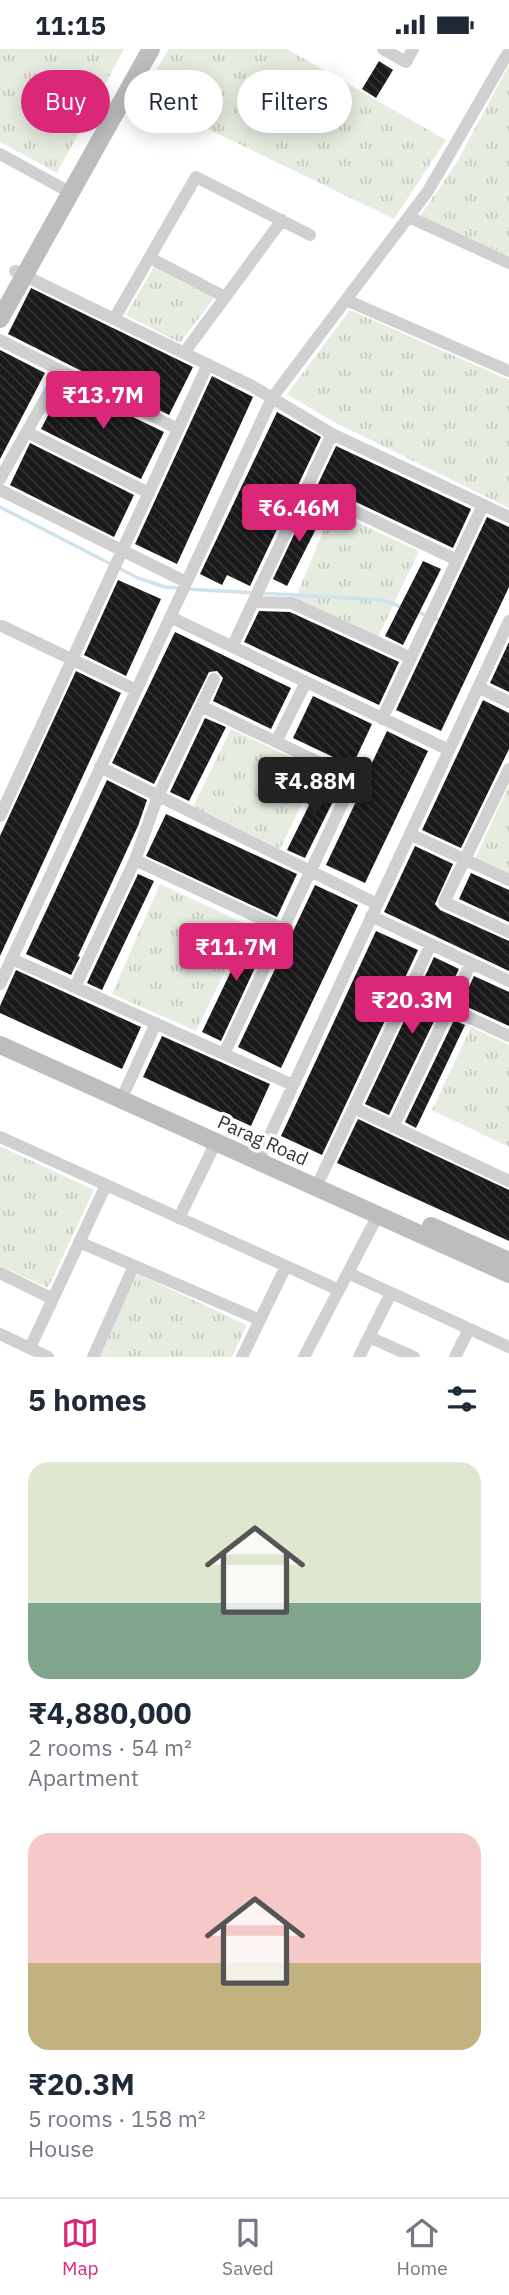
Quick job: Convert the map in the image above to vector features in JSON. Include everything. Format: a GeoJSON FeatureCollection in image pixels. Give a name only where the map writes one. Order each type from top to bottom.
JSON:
{"type":"FeatureCollection","features":[{"type":"Feature","properties":{"kind":"street"},"geometry":{"type":"LineString","coordinates":[[0,319],[20,273],[139,49]]}},
{"type":"Feature","properties":{"kind":"street"},"geometry":{"type":"LineString","coordinates":[[66,190],[151,49]]}},
{"type":"Feature","properties":{"kind":"street"},"geometry":{"type":"LineString","coordinates":[[383,49],[406,62],[413,49]]}},
{"type":"Feature","properties":{"kind":"street"},"geometry":{"type":"LineString","coordinates":[[0,984],[272,398],[428,191],[509,51]]}},
{"type":"Feature","properties":{"kind":"street"},"geometry":{"type":"LineString","coordinates":[[0,155],[66,190]]}},
{"type":"Feature","properties":{"kind":"street"},"geometry":{"type":"LineString","coordinates":[[114,319],[196,177],[310,235]]}},
{"type":"Feature","properties":{"kind":"street"},"geometry":{"type":"LineString","coordinates":[[409,217],[509,263]]}},
{"type":"Feature","properties":{"kind":"street"},"geometry":{"type":"LineString","coordinates":[[184,353],[282,221]]}},
{"type":"Feature","properties":{"kind":"street"},"geometry":{"type":"LineString","coordinates":[[150,258],[225,297]]}},
{"type":"Feature","properties":{"kind":"street"},"geometry":{"type":"LineString","coordinates":[[0,297],[20,273]]}},
{"type":"Feature","properties":{"kind":"street"},"geometry":{"type":"LineString","coordinates":[[20,273],[252,386],[332,434],[509,517]]}},
{"type":"Feature","properties":{"kind":"street"},"geometry":{"type":"LineString","coordinates":[[346,300],[509,371]]}},
{"type":"Feature","properties":{"kind":"street"},"geometry":{"type":"LineString","coordinates":[[0,340],[178,429]]}},
{"type":"Feature","properties":{"kind":"street"},"geometry":{"type":"LineString","coordinates":[[0,816],[208,364]]}},
{"type":"Feature","properties":{"kind":"street"},"geometry":{"type":"LineString","coordinates":[[0,479],[61,371]]}},
{"type":"Feature","properties":{"kind":"street"},"geometry":{"type":"LineString","coordinates":[[27,432],[149,493]]}},
{"type":"Feature","properties":{"kind":"street"},"geometry":{"type":"LineString","coordinates":[[232,647],[332,434]]}},
{"type":"Feature","properties":{"kind":"street"},"geometry":{"type":"LineString","coordinates":[[306,488],[457,560]]}},
{"type":"Feature","properties":{"kind":"street"},"geometry":{"type":"LineString","coordinates":[[0,490],[184,587]]}},
{"type":"Feature","properties":{"kind":"street"},"geometry":{"type":"LineString","coordinates":[[382,719],[483,505]]}},
{"type":"Feature","properties":{"kind":"street"},"geometry":{"type":"LineString","coordinates":[[254,600],[292,603],[411,658]]}},
{"type":"Feature","properties":{"kind":"street"},"geometry":{"type":"LineString","coordinates":[[170,617],[449,750]]}},
{"type":"Feature","properties":{"kind":"street"},"geometry":{"type":"LineString","coordinates":[[260,1156],[478,687],[505,639],[509,621]]}},
{"type":"Feature","properties":{"kind":"street"},"geometry":{"type":"LineString","coordinates":[[2,625],[136,690]]}},
{"type":"Feature","properties":{"kind":"street"},"geometry":{"type":"LineString","coordinates":[[75,987],[135,860],[158,796],[215,679]]}},
{"type":"Feature","properties":{"kind":"street"},"geometry":{"type":"LineString","coordinates":[[276,741],[306,682]]}},
{"type":"Feature","properties":{"kind":"street"},"geometry":{"type":"LineString","coordinates":[[478,687],[509,702]]}},
{"type":"Feature","properties":{"kind":"street"},"geometry":{"type":"LineString","coordinates":[[201,706],[354,779],[224,1054]]}},
{"type":"Feature","properties":{"kind":"street"},"geometry":{"type":"LineString","coordinates":[[100,767],[377,904]]}},
{"type":"Feature","properties":{"kind":"street"},"geometry":{"type":"LineString","coordinates":[[509,769],[443,902],[509,932]]}},
{"type":"Feature","properties":{"kind":"street"},"geometry":{"type":"LineString","coordinates":[[410,834],[509,880]]}},
{"type":"Feature","properties":{"kind":"street"},"geometry":{"type":"LineString","coordinates":[[135,860],[283,929]]}},
{"type":"Feature","properties":{"kind":"street"},"geometry":{"type":"LineString","coordinates":[[371,916],[509,981]]}},
{"type":"Feature","properties":{"kind":"street"},"geometry":{"type":"LineString","coordinates":[[321,1177],[432,944]]}},
{"type":"Feature","properties":{"kind":"street"},"geometry":{"type":"LineString","coordinates":[[12,959],[293,1085]]}},
{"type":"Feature","properties":{"kind":"street"},"geometry":{"type":"LineString","coordinates":[[393,1126],[471,963]]}},
{"type":"Feature","properties":{"kind":"street"},"geometry":{"type":"LineString","coordinates":[[449,1008],[509,1036]]}},
{"type":"Feature","properties":{"kind":"street"},"geometry":{"type":"LineString","coordinates":[[126,1089],[156,1023]]}},
{"type":"Feature","properties":{"kind":"street","name":"Parag Road"},"geometry":{"type":"LineString","coordinates":[[0,1032],[126,1089],[378,1215],[509,1274]]}},
{"type":"Feature","properties":{"kind":"street","name":"Parag Road"},"geometry":{"type":"LineString","coordinates":[[0,1045],[216,1142],[321,1177],[509,1261]]}},
{"type":"Feature","properties":{"kind":"street"},"geometry":{"type":"LineString","coordinates":[[354,1108],[509,1181]]}},
{"type":"Feature","properties":{"kind":"street"},"geometry":{"type":"LineString","coordinates":[[0,1137],[339,1290]]}},
{"type":"Feature","properties":{"kind":"street"},"geometry":{"type":"LineString","coordinates":[[179,1218],[216,1142]]}},
{"type":"Feature","properties":{"kind":"street"},"geometry":{"type":"LineString","coordinates":[[30,1348],[106,1185]]}},
{"type":"Feature","properties":{"kind":"street"},"geometry":{"type":"LineString","coordinates":[[309,1355],[378,1215]]}},
{"type":"Feature","properties":{"kind":"street"},"geometry":{"type":"LineString","coordinates":[[79,1242],[260,1320]]}},
{"type":"Feature","properties":{"kind":"street"},"geometry":{"type":"LineString","coordinates":[[93,1357],[134,1266]]}},
{"type":"Feature","properties":{"kind":"street"},"geometry":{"type":"LineString","coordinates":[[242,1357],[286,1266]]}},
{"type":"Feature","properties":{"kind":"street"},"geometry":{"type":"LineString","coordinates":[[0,1273],[53,1299]]}},
{"type":"Feature","properties":{"kind":"street"},"geometry":{"type":"LineString","coordinates":[[348,1273],[509,1347]]}},
{"type":"Feature","properties":{"kind":"street"},"geometry":{"type":"LineString","coordinates":[[359,1357],[391,1293]]}},
{"type":"Feature","properties":{"kind":"street"},"geometry":{"type":"LineString","coordinates":[[456,1357],[469,1329]]}},
{"type":"Feature","properties":{"kind":"street"},"geometry":{"type":"LineString","coordinates":[[0,1334],[48,1357]]}},
{"type":"Feature","properties":{"kind":"street"},"geometry":{"type":"LineString","coordinates":[[369,1337],[415,1357]]}},
{"type":"Feature","properties":{"kind":"green space"},"geometry":{"type":"Polygon","coordinates":[[[0,49],[124,49],[110,75],[110,70],[21,70],[21,133],[79,133],[57,173],[0,142],[0,49]]]}},
{"type":"Feature","properties":{"kind":"green space"},"geometry":{"type":"Polygon","coordinates":[[[169,49],[287,49],[324,70],[237,70],[237,133],[352,133],[352,86],[446,140],[394,219],[216,133],[223,133],[223,70],[156,70],[169,49]]]}},
{"type":"Feature","properties":{"kind":"green space"},"geometry":{"type":"Polygon","coordinates":[[[509,65],[509,256],[420,216],[457,162],[509,65]]]}},
{"type":"Feature","properties":{"kind":"green space"},"geometry":{"type":"Polygon","coordinates":[[[154,267],[214,298],[180,343],[126,315],[154,267]]]}},
{"type":"Feature","properties":{"kind":"green space"},"geometry":{"type":"Polygon","coordinates":[[[350,310],[509,380],[509,508],[334,422],[287,394],[350,310]]]}},
{"type":"Feature","properties":{"kind":"green space"},"geometry":{"type":"Polygon","coordinates":[[[332,511],[419,551],[378,637],[295,599],[332,511]]]}},
{"type":"Feature","properties":{"kind":"green space"},"geometry":{"type":"Polygon","coordinates":[[[231,729],[318,770],[280,849],[193,807],[231,729]]]}},
{"type":"Feature","properties":{"kind":"green space"},"geometry":{"type":"Polygon","coordinates":[[[509,785],[509,874],[475,859],[509,785]]]}},
{"type":"Feature","properties":{"kind":"green space"},"geometry":{"type":"Polygon","coordinates":[[[160,884],[248,925],[196,1031],[112,994],[160,884]]]}},
{"type":"Feature","properties":{"kind":"green space"},"geometry":{"type":"Polygon","coordinates":[[[471,1027],[509,1045],[509,1147],[432,1110],[471,1027]]]}},
{"type":"Feature","properties":{"kind":"green space"},"geometry":{"type":"Polygon","coordinates":[[[0,1146],[94,1190],[48,1288],[0,1266],[0,1146]]]}},
{"type":"Feature","properties":{"kind":"green space"},"geometry":{"type":"Polygon","coordinates":[[[138,1274],[247,1325],[232,1357],[98,1357],[138,1274]]]}},
{"type":"Feature","properties":{"kind":"building"},"geometry":{"type":"Polygon","coordinates":[[[379,61],[393,70],[376,98],[362,89],[379,61]]]}},
{"type":"Feature","properties":{"kind":"building"},"geometry":{"type":"Polygon","coordinates":[[[31,288],[193,367],[169,415],[8,334],[31,288]]]}},
{"type":"Feature","properties":{"kind":"building"},"geometry":{"type":"Polygon","coordinates":[[[0,350],[45,373],[0,459],[0,350]]]}},
{"type":"Feature","properties":{"kind":"building"},"geometry":{"type":"Polygon","coordinates":[[[212,376],[253,397],[177,564],[135,544],[212,376]]]}},
{"type":"Feature","properties":{"kind":"building"},"geometry":{"type":"Polygon","coordinates":[[[64,384],[164,432],[141,479],[41,429],[64,384]]]}},
{"type":"Feature","properties":{"kind":"building"},"geometry":{"type":"Polygon","coordinates":[[[277,412],[321,437],[250,586],[227,575],[222,585],[200,574],[277,412]]]}},
{"type":"Feature","properties":{"kind":"building"},"geometry":{"type":"Polygon","coordinates":[[[30,443],[134,495],[114,537],[10,485],[30,443]]]}},
{"type":"Feature","properties":{"kind":"building"},"geometry":{"type":"Polygon","coordinates":[[[336,446],[471,509],[453,548],[318,484],[336,446]]]}},
{"type":"Feature","properties":{"kind":"building"},"geometry":{"type":"Polygon","coordinates":[[[309,503],[325,511],[287,586],[273,579],[309,503]]]}},
{"type":"Feature","properties":{"kind":"building"},"geometry":{"type":"Polygon","coordinates":[[[487,517],[509,527],[509,587],[441,731],[396,710],[487,517]]]}},
{"type":"Feature","properties":{"kind":"building"},"geometry":{"type":"Polygon","coordinates":[[[423,561],[441,569],[403,645],[385,636],[423,561]]]}},
{"type":"Feature","properties":{"kind":"building"},"geometry":{"type":"Polygon","coordinates":[[[118,580],[161,599],[126,676],[84,655],[118,580]]]}},
{"type":"Feature","properties":{"kind":"building"},"geometry":{"type":"Polygon","coordinates":[[[259,611],[290,612],[399,662],[379,705],[244,642],[259,611]]]}},
{"type":"Feature","properties":{"kind":"building"},"geometry":{"type":"Polygon","coordinates":[[[175,632],[291,688],[271,729],[213,701],[223,678],[217,671],[209,672],[154,784],[112,763],[175,632]]]}},
{"type":"Feature","properties":{"kind":"building"},"geometry":{"type":"Polygon","coordinates":[[[509,642],[509,692],[490,683],[509,642]]]}},
{"type":"Feature","properties":{"kind":"building"},"geometry":{"type":"Polygon","coordinates":[[[76,671],[121,693],[0,956],[0,836],[76,671]]]}},
{"type":"Feature","properties":{"kind":"building"},"geometry":{"type":"Polygon","coordinates":[[[313,696],[372,724],[356,758],[371,765],[387,731],[428,751],[365,883],[326,865],[369,774],[293,738],[313,696]]]}},
{"type":"Feature","properties":{"kind":"building"},"geometry":{"type":"Polygon","coordinates":[[[483,700],[509,713],[509,749],[461,848],[422,830],[483,700]]]}},
{"type":"Feature","properties":{"kind":"building"},"geometry":{"type":"Polygon","coordinates":[[[205,718],[226,727],[189,801],[170,792],[205,718]]]}},
{"type":"Feature","properties":{"kind":"building"},"geometry":{"type":"Polygon","coordinates":[[[324,775],[342,783],[305,858],[287,850],[324,775]]]}},
{"type":"Feature","properties":{"kind":"building"},"geometry":{"type":"Polygon","coordinates":[[[107,780],[147,800],[138,826],[71,975],[26,954],[107,780]]]}},
{"type":"Feature","properties":{"kind":"building"},"geometry":{"type":"Polygon","coordinates":[[[166,814],[297,874],[277,917],[146,856],[166,814]]]}},
{"type":"Feature","properties":{"kind":"building"},"geometry":{"type":"Polygon","coordinates":[[[415,846],[453,864],[435,904],[440,910],[509,941],[509,971],[384,912],[415,846]]]}},
{"type":"Feature","properties":{"kind":"building"},"geometry":{"type":"Polygon","coordinates":[[[471,873],[509,890],[509,922],[459,899],[471,873]]]}},
{"type":"Feature","properties":{"kind":"building"},"geometry":{"type":"Polygon","coordinates":[[[138,874],[154,881],[102,990],[87,983],[138,874]]]}},
{"type":"Feature","properties":{"kind":"building"},"geometry":{"type":"Polygon","coordinates":[[[315,885],[358,905],[281,1068],[238,1047],[315,885]]]}},
{"type":"Feature","properties":{"kind":"building"},"geometry":{"type":"Polygon","coordinates":[[[253,925],[271,933],[221,1041],[202,1032],[253,925]]]}},
{"type":"Feature","properties":{"kind":"building"},"geometry":{"type":"Polygon","coordinates":[[[376,931],[418,950],[322,1155],[281,1136],[376,931]]]}},
{"type":"Feature","properties":{"kind":"building"},"geometry":{"type":"Polygon","coordinates":[[[434,957],[459,969],[389,1115],[365,1104],[434,957]]]}},
{"type":"Feature","properties":{"kind":"building"},"geometry":{"type":"Polygon","coordinates":[[[16,970],[141,1027],[122,1069],[0,1013],[0,1006],[16,970]]]}},
{"type":"Feature","properties":{"kind":"building"},"geometry":{"type":"Polygon","coordinates":[[[474,976],[509,992],[509,1026],[461,1004],[474,976]]]}},
{"type":"Feature","properties":{"kind":"building"},"geometry":{"type":"Polygon","coordinates":[[[454,1020],[465,1025],[416,1128],[405,1122],[454,1020]]]}},
{"type":"Feature","properties":{"kind":"building"},"geometry":{"type":"Polygon","coordinates":[[[162,1036],[270,1084],[251,1126],[143,1077],[162,1036]]]}},
{"type":"Feature","properties":{"kind":"building"},"geometry":{"type":"Polygon","coordinates":[[[358,1119],[509,1190],[509,1241],[337,1163],[358,1119]]]}},
{"type":"Feature","properties":{"kind":"waterway"},"geometry":{"type":"LineString","coordinates":[[0,507],[138,578],[165,587],[178,588]]}},
{"type":"Feature","properties":{"kind":"waterway"},"geometry":{"type":"LineString","coordinates":[[186,589],[383,600],[404,608]]}},
{"type":"Feature","properties":{"kind":"waterway"},"geometry":{"type":"LineString","coordinates":[[415,611],[441,621]]}}]}
